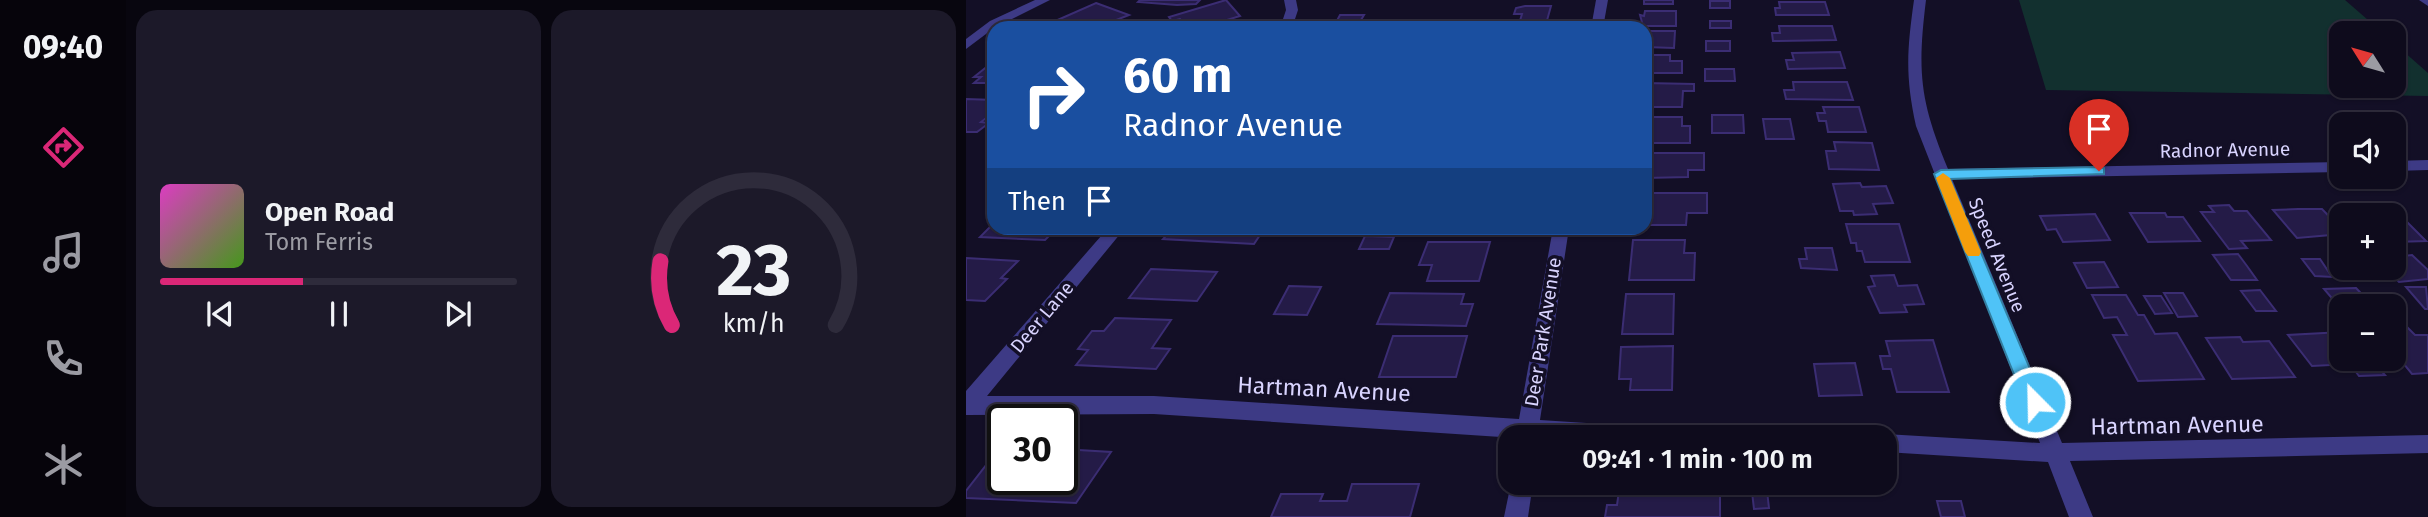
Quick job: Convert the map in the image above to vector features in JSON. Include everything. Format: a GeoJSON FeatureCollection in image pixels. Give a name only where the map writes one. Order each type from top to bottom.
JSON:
{"type":"FeatureCollection","features":[{"type":"Feature","properties":{"kind":"street"},"geometry":{"type":"LineString","coordinates":[[1001,21],[1044,0]]}},
{"type":"Feature","properties":{"kind":"street"},"geometry":{"type":"LineString","coordinates":[[1288,21],[1292,10],[1290,0]]}},
{"type":"Feature","properties":{"kind":"street"},"geometry":{"type":"LineString","coordinates":[[1598,21],[1602,0]]}},
{"type":"Feature","properties":{"kind":"street","name":"Speed Avenue"},"geometry":{"type":"LineString","coordinates":[[1920,0],[1913,55],[1915,89],[1923,126],[2081,517]]}},
{"type":"Feature","properties":{"kind":"street"},"geometry":{"type":"LineString","coordinates":[[966,45],[987,30]]}},
{"type":"Feature","properties":{"kind":"street"},"geometry":{"type":"LineString","coordinates":[[2406,166],[2428,165]]}},
{"type":"Feature","properties":{"kind":"street","name":"Radnor Avenue"},"geometry":{"type":"LineString","coordinates":[[1941,174],[2329,167]]}},
{"type":"Feature","properties":{"kind":"street","name":"Deer Lane"},"geometry":{"type":"LineString","coordinates":[[966,404],[1112,235]]}},
{"type":"Feature","properties":{"kind":"street","name":"Deer Park Avenue"},"geometry":{"type":"LineString","coordinates":[[1529,425],[1560,235]]}},
{"type":"Feature","properties":{"kind":"street","name":"Hartman Avenue"},"geometry":{"type":"LineString","coordinates":[[966,404],[1154,405],[1498,430]]}},
{"type":"Feature","properties":{"kind":"street","name":"Hartman Avenue"},"geometry":{"type":"LineString","coordinates":[[1897,444],[2024,453],[2428,444]]}},
{"type":"Feature","properties":{"kind":"street"},"geometry":{"type":"LineString","coordinates":[[1516,517],[1520,495]]}},
{"type":"Feature","properties":{"kind":"green space"},"geometry":{"type":"Polygon","coordinates":[[[2019,0],[2345,0],[2369,21],[2329,21],[2329,94],[2046,90],[2019,0]]]}},
{"type":"Feature","properties":{"kind":"green space"},"geometry":{"type":"Polygon","coordinates":[[[2406,54],[2428,73],[2428,96],[2406,96],[2406,54]]]}},
{"type":"Feature","properties":{"kind":"building"},"geometry":{"type":"Polygon","coordinates":[[[1200,0],[1196,4],[1177,5],[1138,2],[1200,0]]]}},
{"type":"Feature","properties":{"kind":"building"},"geometry":{"type":"Polygon","coordinates":[[[1226,0],[1240,16],[1224,21],[1172,21],[1169,17],[1226,0]]]}},
{"type":"Feature","properties":{"kind":"building"},"geometry":{"type":"Polygon","coordinates":[[[1644,0],[1673,0],[1673,4],[1644,4],[1644,0]]]}},
{"type":"Feature","properties":{"kind":"building"},"geometry":{"type":"Polygon","coordinates":[[[1710,1],[1730,1],[1730,8],[1710,8],[1710,1]]]}},
{"type":"Feature","properties":{"kind":"building"},"geometry":{"type":"Polygon","coordinates":[[[1779,2],[1825,2],[1829,15],[1776,15],[1775,8],[1780,8],[1779,2]]]}},
{"type":"Feature","properties":{"kind":"building"},"geometry":{"type":"Polygon","coordinates":[[[1096,3],[1129,15],[1114,21],[1055,21],[1096,3]]]}},
{"type":"Feature","properties":{"kind":"building"},"geometry":{"type":"Polygon","coordinates":[[[1551,6],[1547,21],[1520,21],[1522,14],[1514,14],[1516,8],[1551,6]]]}},
{"type":"Feature","properties":{"kind":"building"},"geometry":{"type":"Polygon","coordinates":[[[1645,11],[1676,11],[1676,26],[1652,26],[1652,21],[1642,21],[1640,15],[1644,16],[1645,11]]]}},
{"type":"Feature","properties":{"kind":"building"},"geometry":{"type":"Polygon","coordinates":[[[1340,15],[1364,15],[1361,20],[1369,20],[1368,21],[1337,21],[1340,15]]]}},
{"type":"Feature","properties":{"kind":"building"},"geometry":{"type":"Polygon","coordinates":[[[1710,21],[1731,21],[1731,28],[1710,28],[1710,21]]]}},
{"type":"Feature","properties":{"kind":"building"},"geometry":{"type":"Polygon","coordinates":[[[1779,26],[1832,26],[1836,40],[1773,41],[1772,33],[1780,33],[1779,26]]]}},
{"type":"Feature","properties":{"kind":"building"},"geometry":{"type":"Polygon","coordinates":[[[1652,31],[1675,31],[1674,48],[1652,47],[1652,31]]]}},
{"type":"Feature","properties":{"kind":"building"},"geometry":{"type":"Polygon","coordinates":[[[1706,41],[1730,41],[1730,51],[1706,51],[1706,41]]]}},
{"type":"Feature","properties":{"kind":"building"},"geometry":{"type":"Polygon","coordinates":[[[1840,52],[1845,68],[1788,69],[1786,60],[1794,60],[1792,53],[1840,52]]]}},
{"type":"Feature","properties":{"kind":"building"},"geometry":{"type":"Polygon","coordinates":[[[1652,55],[1670,55],[1670,61],[1682,61],[1682,73],[1652,73],[1652,55]]]}},
{"type":"Feature","properties":{"kind":"building"},"geometry":{"type":"Polygon","coordinates":[[[987,67],[987,83],[974,83],[981,77],[974,77],[987,67]]]}},
{"type":"Feature","properties":{"kind":"building"},"geometry":{"type":"Polygon","coordinates":[[[1705,69],[1734,69],[1735,81],[1705,81],[1705,69]]]}},
{"type":"Feature","properties":{"kind":"building"},"geometry":{"type":"Polygon","coordinates":[[[1793,82],[1847,82],[1853,100],[1786,99],[1784,90],[1794,90],[1793,82]]]}},
{"type":"Feature","properties":{"kind":"building"},"geometry":{"type":"Polygon","coordinates":[[[1652,83],[1694,84],[1694,91],[1683,91],[1682,107],[1652,107],[1652,83]]]}},
{"type":"Feature","properties":{"kind":"building"},"geometry":{"type":"Polygon","coordinates":[[[966,99],[987,100],[987,117],[981,122],[987,124],[977,132],[966,132],[966,99]]]}},
{"type":"Feature","properties":{"kind":"building"},"geometry":{"type":"Polygon","coordinates":[[[1823,107],[1859,107],[1866,132],[1828,132],[1826,121],[1819,121],[1817,113],[1825,113],[1823,107]]]}},
{"type":"Feature","properties":{"kind":"building"},"geometry":{"type":"Polygon","coordinates":[[[1712,115],[1743,115],[1744,133],[1712,133],[1712,115]]]}},
{"type":"Feature","properties":{"kind":"building"},"geometry":{"type":"Polygon","coordinates":[[[1652,117],[1682,117],[1682,126],[1690,126],[1690,143],[1652,143],[1652,117]]]}},
{"type":"Feature","properties":{"kind":"building"},"geometry":{"type":"Polygon","coordinates":[[[1763,119],[1790,119],[1794,139],[1766,139],[1763,119]]]}},
{"type":"Feature","properties":{"kind":"building"},"geometry":{"type":"Polygon","coordinates":[[[1834,142],[1872,143],[1879,170],[1829,169],[1826,151],[1836,151],[1834,142]]]}},
{"type":"Feature","properties":{"kind":"building"},"geometry":{"type":"Polygon","coordinates":[[[1652,153],[1704,153],[1704,170],[1688,170],[1688,177],[1652,178],[1652,153]]]}},
{"type":"Feature","properties":{"kind":"building"},"geometry":{"type":"Polygon","coordinates":[[[1860,183],[1862,187],[1886,186],[1893,203],[1873,204],[1877,214],[1854,215],[1853,211],[1840,211],[1833,184],[1860,183]]]}},
{"type":"Feature","properties":{"kind":"building"},"geometry":{"type":"Polygon","coordinates":[[[1652,193],[1707,193],[1707,213],[1687,213],[1686,225],[1652,225],[1652,193]]]}},
{"type":"Feature","properties":{"kind":"building"},"geometry":{"type":"Polygon","coordinates":[[[2229,205],[2234,211],[2247,211],[2271,240],[2241,241],[2247,248],[2229,249],[2201,212],[2214,212],[2209,206],[2229,205]]]}},
{"type":"Feature","properties":{"kind":"building"},"geometry":{"type":"Polygon","coordinates":[[[2322,209],[2329,216],[2329,235],[2297,238],[2273,210],[2322,209]]]}},
{"type":"Feature","properties":{"kind":"building"},"geometry":{"type":"Polygon","coordinates":[[[2130,213],[2165,213],[2167,217],[2183,217],[2200,241],[2148,242],[2130,213]]]}},
{"type":"Feature","properties":{"kind":"building"},"geometry":{"type":"Polygon","coordinates":[[[2095,214],[2110,240],[2063,242],[2056,229],[2047,230],[2040,216],[2095,214]]]}},
{"type":"Feature","properties":{"kind":"building"},"geometry":{"type":"Polygon","coordinates":[[[2406,221],[2426,241],[2406,242],[2406,221]]]}},
{"type":"Feature","properties":{"kind":"building"},"geometry":{"type":"Polygon","coordinates":[[[1846,224],[1899,224],[1910,262],[1865,262],[1862,251],[1857,251],[1856,243],[1851,243],[1846,224]]]}},
{"type":"Feature","properties":{"kind":"building"},"geometry":{"type":"Polygon","coordinates":[[[987,230],[987,235],[1050,235],[1045,240],[980,237],[987,230]]]}},
{"type":"Feature","properties":{"kind":"building"},"geometry":{"type":"Polygon","coordinates":[[[1167,235],[1260,235],[1254,244],[1163,239],[1167,235]]]}},
{"type":"Feature","properties":{"kind":"building"},"geometry":{"type":"Polygon","coordinates":[[[1365,236],[1394,237],[1389,249],[1359,249],[1365,236]]]}},
{"type":"Feature","properties":{"kind":"building"},"geometry":{"type":"Polygon","coordinates":[[[1633,240],[1685,240],[1684,253],[1695,253],[1694,280],[1629,280],[1633,240]]]}},
{"type":"Feature","properties":{"kind":"building"},"geometry":{"type":"Polygon","coordinates":[[[1428,242],[1490,242],[1479,281],[1427,281],[1432,265],[1419,265],[1428,242]]]}},
{"type":"Feature","properties":{"kind":"building"},"geometry":{"type":"Polygon","coordinates":[[[1805,248],[1832,248],[1837,270],[1801,268],[1799,259],[1807,259],[1805,248]]]}},
{"type":"Feature","properties":{"kind":"building"},"geometry":{"type":"Polygon","coordinates":[[[2238,254],[2257,280],[2231,280],[2213,255],[2238,254]]]}},
{"type":"Feature","properties":{"kind":"building"},"geometry":{"type":"Polygon","coordinates":[[[2412,255],[2428,270],[2428,279],[2399,282],[2397,280],[2406,280],[2406,256],[2412,255]]]}},
{"type":"Feature","properties":{"kind":"building"},"geometry":{"type":"Polygon","coordinates":[[[966,258],[1018,261],[1001,278],[1007,279],[985,301],[966,300],[966,258]]]}},
{"type":"Feature","properties":{"kind":"building"},"geometry":{"type":"Polygon","coordinates":[[[2302,259],[2320,259],[2329,272],[2329,277],[2315,276],[2302,259]]]}},
{"type":"Feature","properties":{"kind":"building"},"geometry":{"type":"Polygon","coordinates":[[[2104,262],[2118,287],[2087,288],[2074,263],[2104,262]]]}},
{"type":"Feature","properties":{"kind":"building"},"geometry":{"type":"Polygon","coordinates":[[[1151,269],[1217,272],[1197,301],[1129,298],[1151,269]]]}},
{"type":"Feature","properties":{"kind":"building"},"geometry":{"type":"Polygon","coordinates":[[[1894,275],[1898,286],[1917,285],[1924,304],[1904,305],[1907,312],[1880,313],[1868,287],[1875,286],[1871,276],[1894,275]]]}},
{"type":"Feature","properties":{"kind":"building"},"geometry":{"type":"Polygon","coordinates":[[[1289,286],[1321,287],[1307,315],[1274,314],[1289,286]]]}},
{"type":"Feature","properties":{"kind":"building"},"geometry":{"type":"Polygon","coordinates":[[[2406,287],[2426,287],[2428,309],[2425,309],[2406,287]]]}},
{"type":"Feature","properties":{"kind":"building"},"geometry":{"type":"Polygon","coordinates":[[[2356,288],[2362,294],[2329,295],[2324,289],[2356,288]]]}},
{"type":"Feature","properties":{"kind":"building"},"geometry":{"type":"Polygon","coordinates":[[[2260,290],[2276,311],[2256,311],[2241,291],[2260,290]]]}},
{"type":"Feature","properties":{"kind":"building"},"geometry":{"type":"Polygon","coordinates":[[[1390,293],[1464,294],[1461,304],[1473,304],[1466,326],[1377,324],[1390,293]]]}},
{"type":"Feature","properties":{"kind":"building"},"geometry":{"type":"Polygon","coordinates":[[[2164,293],[2183,293],[2197,316],[2178,317],[2164,293]]]}},
{"type":"Feature","properties":{"kind":"building"},"geometry":{"type":"Polygon","coordinates":[[[1626,294],[1674,294],[1673,334],[1622,334],[1626,294]]]}},
{"type":"Feature","properties":{"kind":"building"},"geometry":{"type":"Polygon","coordinates":[[[2092,295],[2126,295],[2138,315],[2144,315],[2155,334],[2177,333],[2204,379],[2138,381],[2113,335],[2127,335],[2117,317],[2104,318],[2092,295]]]}},
{"type":"Feature","properties":{"kind":"building"},"geometry":{"type":"Polygon","coordinates":[[[2144,296],[2161,296],[2172,313],[2155,314],[2144,296]]]}},
{"type":"Feature","properties":{"kind":"building"},"geometry":{"type":"Polygon","coordinates":[[[1115,318],[1171,320],[1152,348],[1170,349],[1156,369],[1076,365],[1088,350],[1078,349],[1092,331],[1104,331],[1115,318]]]}},
{"type":"Feature","properties":{"kind":"building"},"geometry":{"type":"Polygon","coordinates":[[[2406,327],[2415,335],[2428,335],[2428,373],[2412,374],[2406,367],[2406,327]]]}},
{"type":"Feature","properties":{"kind":"building"},"geometry":{"type":"Polygon","coordinates":[[[2329,333],[2329,365],[2312,366],[2288,335],[2329,333]]]}},
{"type":"Feature","properties":{"kind":"building"},"geometry":{"type":"Polygon","coordinates":[[[1393,336],[1467,336],[1456,377],[1379,377],[1393,336]]]}},
{"type":"Feature","properties":{"kind":"building"},"geometry":{"type":"Polygon","coordinates":[[[2240,337],[2243,342],[2269,341],[2295,377],[2232,379],[2206,338],[2240,337]]]}},
{"type":"Feature","properties":{"kind":"building"},"geometry":{"type":"Polygon","coordinates":[[[1933,340],[1949,392],[1897,392],[1891,369],[1883,369],[1880,356],[1890,356],[1886,341],[1933,340]]]}},
{"type":"Feature","properties":{"kind":"building"},"geometry":{"type":"Polygon","coordinates":[[[1673,346],[1672,390],[1630,390],[1631,379],[1619,379],[1621,347],[1673,346]]]}},
{"type":"Feature","properties":{"kind":"building"},"geometry":{"type":"Polygon","coordinates":[[[1855,363],[1862,395],[1819,396],[1814,364],[1855,363]]]}},
{"type":"Feature","properties":{"kind":"building"},"geometry":{"type":"Polygon","coordinates":[[[2355,371],[2382,371],[2385,375],[2359,376],[2355,371]]]}},
{"type":"Feature","properties":{"kind":"building"},"geometry":{"type":"Polygon","coordinates":[[[1078,450],[1111,452],[1076,503],[966,498],[966,491],[987,464],[987,495],[1078,495],[1078,450]]]}},
{"type":"Feature","properties":{"kind":"building"},"geometry":{"type":"Polygon","coordinates":[[[1352,484],[1419,484],[1410,517],[1271,517],[1281,494],[1323,494],[1320,501],[1347,501],[1352,484]]]}},
{"type":"Feature","properties":{"kind":"building"},"geometry":{"type":"Polygon","coordinates":[[[1618,495],[1720,495],[1720,517],[1605,517],[1607,505],[1617,505],[1618,495]]]}},
{"type":"Feature","properties":{"kind":"building"},"geometry":{"type":"Polygon","coordinates":[[[1752,495],[1767,495],[1769,508],[1754,509],[1752,495]]]}},
{"type":"Feature","properties":{"kind":"building"},"geometry":{"type":"Polygon","coordinates":[[[1937,501],[1961,501],[1965,517],[1941,517],[1937,501]]]}},
{"type":"Feature","properties":{"kind":"slow traffic"},"geometry":{"type":"LineString","coordinates":[[1943,178],[1973,252]]}},
{"type":"Feature","properties":{"kind":"route"},"geometry":{"type":"LineString","coordinates":[[2035,402],[1941,174],[2099,171]]}}]}
